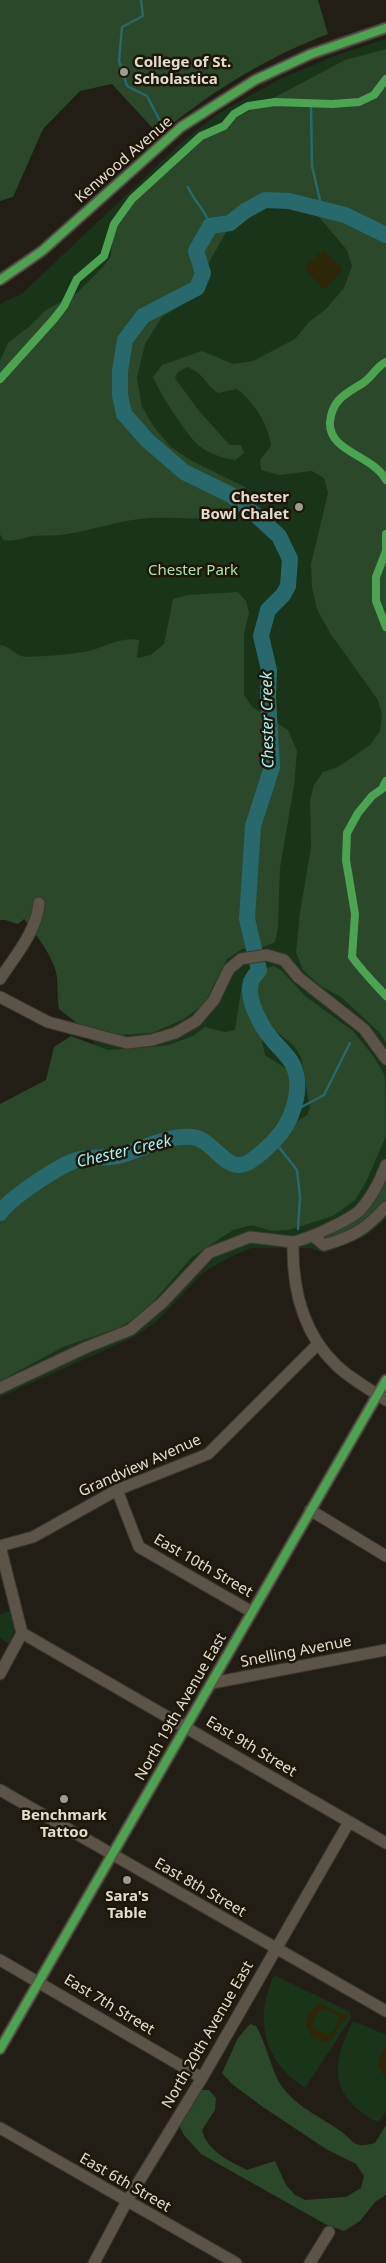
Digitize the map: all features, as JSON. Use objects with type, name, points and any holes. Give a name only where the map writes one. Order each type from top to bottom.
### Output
[{"type":"street","name":"Kenwood Avenue","points":[[0,280],[42,250],[181,128],[263,76],[311,54],[386,28]]},
{"type":"street","points":[[0,980],[32,928],[38,915],[39,903]]},
{"type":"street","points":[[0,997],[48,1022],[127,1042],[152,1040],[175,1033],[196,1020],[214,1000],[229,969],[246,957],[260,955],[280,958],[284,960],[298,977],[364,1029],[386,1059]]},
{"type":"street","points":[[0,1388],[130,1330],[163,1302],[210,1253],[250,1237],[293,1242],[313,1236],[360,1211],[375,1189],[386,1165]]},
{"type":"street","points":[[313,1236],[324,1245],[346,1239],[368,1226],[386,1207]]},
{"type":"street","points":[[293,1242],[296,1294],[305,1319],[318,1344],[335,1365],[382,1397]]},
{"type":"street","name":"Grandview Avenue","points":[[0,1546],[33,1537],[116,1490],[208,1454],[318,1344]]},
{"type":"street","name":"North 19th Avenue East","points":[[0,2049],[310,1510],[382,1397],[386,1380]]},
{"type":"street","name":"East 10th Street","points":[[116,1490],[139,1548],[252,1612]]},
{"type":"street","points":[[310,1510],[386,1556]]},
{"type":"street","points":[[0,1546],[22,1634],[0,1674]]},
{"type":"street","name":"East 9th Street","points":[[22,1634],[187,1726],[386,1843]]},
{"type":"street","name":"Snelling Avenue","points":[[212,1683],[386,1650]]},
{"type":"street","name":"East 8th Street","points":[[0,1790],[386,2011]]},
{"type":"street","name":"North 20th Avenue East","points":[[94,2263],[127,2201],[202,2078],[349,1822]]},
{"type":"street","name":"East 7th Street","points":[[0,1960],[202,2078]]},
{"type":"street","name":"East 6th Street","points":[[0,2128],[236,2263]]},
{"type":"street","points":[[310,2263],[328,2232]]},
{"type":"green space","name":"College of St. Scholastica","points":[[0,0],[318,0],[328,34],[282,54],[239,77],[198,104],[159,135],[112,84],[80,91],[43,129],[13,197],[0,201]]},
{"type":"green space","name":"Chester Park","points":[[386,39],[386,1219],[364,1237],[325,1253],[311,1248],[251,1248],[230,1257],[204,1272],[156,1322],[134,1337],[0,1397],[0,1149],[95,1066],[90,991],[0,838],[0,304],[23,293],[181,143],[219,113],[282,78],[340,54]]},
{"type":"green space","points":[[386,49],[386,1043],[380,1033],[341,997],[319,985],[303,970],[296,952],[300,912],[311,847],[310,800],[314,785],[323,772],[338,767],[370,745],[380,731],[382,714],[378,700],[330,633],[317,609],[312,588],[311,564],[328,493],[324,478],[312,471],[279,475],[261,470],[260,460],[271,446],[264,422],[255,407],[237,389],[218,393],[201,375],[187,367],[178,372],[175,378],[199,411],[230,445],[241,445],[244,453],[235,460],[204,450],[191,437],[179,420],[153,377],[162,365],[202,351],[233,364],[253,361],[295,339],[309,322],[326,309],[344,288],[352,266],[347,250],[320,218],[297,203],[270,204],[248,214],[229,227],[198,282],[178,307],[162,317],[145,344],[137,378],[142,407],[154,427],[171,447],[190,460],[245,487],[246,495],[242,508],[217,517],[140,519],[68,534],[3,540],[0,534],[0,361],[8,343],[30,326],[46,310],[77,293],[103,267],[111,256],[112,237],[119,221],[136,197],[188,148],[217,128],[345,60]]},
{"type":"green space","points":[[238,592],[246,601],[249,613],[244,634],[244,695],[252,707],[288,730],[297,751],[294,786],[280,868],[278,927],[275,942],[263,947],[242,949],[227,959],[204,1004],[184,1019],[152,1033],[120,1035],[78,1024],[59,1009],[56,971],[49,955],[34,932],[24,919],[18,924],[0,920],[0,645],[21,656],[28,657],[83,652],[131,639],[139,640],[137,658],[151,655],[164,644],[173,599],[188,595]]},
{"type":"green space","points":[[274,966],[282,971],[305,996],[353,1031],[374,1057],[385,1076],[386,1136],[366,1182],[355,1200],[333,1216],[289,1230],[272,1231],[252,1225],[233,1230],[192,1257],[152,1303],[132,1320],[118,1328],[63,1347],[0,1381],[0,1104],[46,1080],[54,1047],[71,1036],[108,1050],[169,1045],[193,1036],[205,1027],[225,1032],[235,1030],[243,978],[253,973],[248,991],[249,1004],[258,1020],[265,1055],[288,1070],[294,1079],[287,1117],[296,1122],[307,1115],[310,1108],[301,1057],[294,1046],[277,1032],[266,1018],[263,1019],[255,990],[262,969]]},
{"type":"green space","points":[[386,1176],[386,1200],[374,1215],[342,1237],[326,1240],[324,1237],[353,1220]]},
{"type":"green space","points":[[11,1611],[15,1628],[9,1644],[0,1638],[0,1614]]},
{"type":"green space","points":[[274,1975],[350,2012],[351,2018],[305,2088],[280,2065],[271,2052],[266,2038],[264,2008]]},
{"type":"green space","points":[[353,2021],[386,2035],[386,2112],[378,2122],[350,2102],[343,2091],[339,2079],[338,2066],[341,2052]]},
{"type":"green space","points":[[250,2024],[256,2026],[281,2085],[303,2107],[339,2130],[354,2143],[362,2145],[375,2143],[386,2125],[386,2195],[375,2202],[360,2221],[344,2231],[325,2224],[201,2154],[184,2135],[179,2125],[201,2090],[209,2090],[216,2098],[215,2110],[202,2130],[209,2144],[226,2159],[247,2170],[275,2161],[286,2185],[295,2195],[305,2200],[346,2197],[361,2188],[364,2176],[356,2164],[326,2149],[263,2107],[232,2084],[222,2073],[238,2038]]},
{"type":"sand","points":[[323,250],[343,269],[326,289],[305,270],[305,267]]},
{"type":"sand","points":[[319,2002],[339,2013],[348,2014],[349,2018],[342,2023],[329,2042],[313,2038],[306,2026],[307,2014]],"holes":[[[327,2009],[338,2016],[339,2020],[333,2032],[326,2034],[314,2028],[313,2023],[319,2011]]]},
{"type":"sand","points":[[386,2046],[386,2079],[378,2066],[379,2057]]},
{"type":"waterway","points":[[141,0],[143,16],[122,27],[119,61],[127,86],[147,96],[160,121]]},
{"type":"waterway","points":[[311,106],[312,166],[322,209]]},
{"type":"waterway","points":[[188,187],[210,226]]},
{"type":"waterway","name":"Chester Creek","points":[[0,1213],[25,1190],[50,1173],[73,1162],[86,1158],[117,1156],[174,1138],[192,1137],[199,1139],[228,1161],[234,1164],[244,1164],[258,1156],[274,1141],[291,1115],[297,1095],[296,1074],[291,1061],[263,1027],[252,1004],[251,983],[259,970],[247,919],[253,826],[272,767],[268,698],[269,670],[261,636],[268,610],[283,595],[288,586],[290,559],[279,536],[257,516],[231,495],[184,472],[147,440],[124,414],[120,395],[120,371],[125,340],[143,316],[197,288],[203,273],[196,251],[210,226],[230,223],[245,211],[265,200],[289,201],[345,215],[386,235]]},
{"type":"waterway","points":[[294,1111],[324,1095],[350,1043]]},
{"type":"waterway","points":[[274,1141],[297,1170],[300,1197],[298,1229]]},
{"type":"cycle path","points":[[0,280],[42,251],[181,127],[255,80],[311,54],[386,28]]},
{"type":"cycle path","points":[[0,379],[54,319],[64,306],[77,279],[104,256],[114,224],[132,199],[201,136],[224,126],[234,114],[248,106],[275,102],[332,104],[359,102],[374,95],[386,79]]},
{"type":"cycle path","points":[[386,362],[366,381],[337,402],[331,414],[330,422],[331,432],[336,440],[343,447],[380,472],[386,480]]},
{"type":"cycle path","points":[[386,534],[386,551],[376,577],[376,601],[386,627]]},
{"type":"cycle path","points":[[386,781],[382,789],[372,796],[358,813],[347,833],[346,860],[355,914],[352,957],[386,996]]},
{"type":"cycle path","points":[[0,2049],[386,1380]]},
{"type":"place","name":"College of St. Scholastica","points":[[124,72]]},
{"type":"place","name":"Chester Bowl Chalet","points":[[299,507]]},
{"type":"place","name":"Benchmark Tattoo","points":[[64,1799]]},
{"type":"place","name":"Sara's Table","points":[[127,1880]]}]
